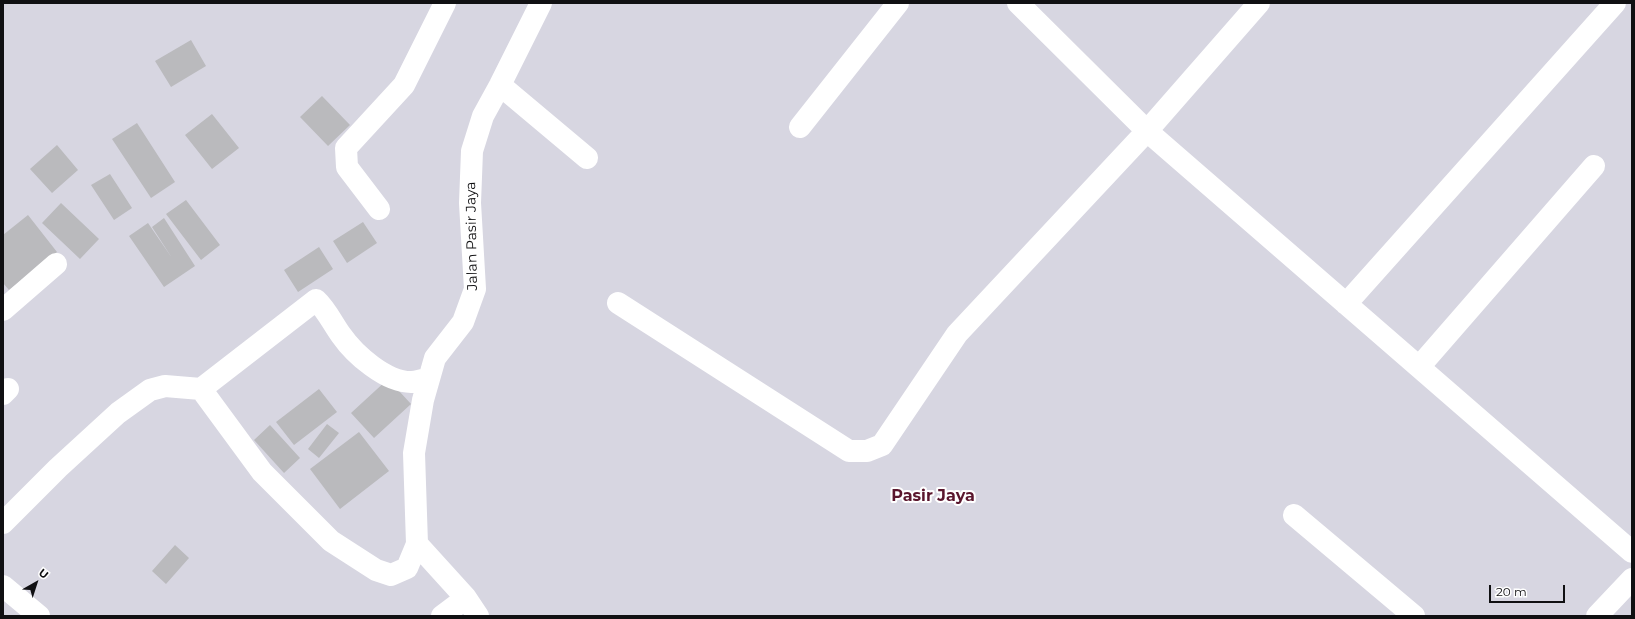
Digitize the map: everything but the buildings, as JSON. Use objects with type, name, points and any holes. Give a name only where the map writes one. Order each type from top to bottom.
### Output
[{"type":"street","points":[[379,208],[347,167],[346,148],[404,85],[445,3]]},
{"type":"street","name":"Jalan Pasir Jaya","points":[[417,544],[414,453],[423,400],[435,358],[463,322],[475,289],[470,203],[472,151],[483,116],[541,3]]},
{"type":"street","points":[[800,127],[898,3]]},
{"type":"street","points":[[1018,3],[1147,131],[1632,552]]},
{"type":"street","points":[[618,303],[849,451],[867,452],[882,445],[957,334],[1147,131],[1260,3]]},
{"type":"street","points":[[1346,304],[1615,3]]},
{"type":"street","points":[[500,85],[587,158]]},
{"type":"street","points":[[1419,368],[1594,166]]},
{"type":"street","points":[[3,310],[56,264]]},
{"type":"street","points":[[3,523],[58,468],[118,413],[150,390],[165,386],[201,389],[316,300],[342,337],[371,365],[382,373],[399,380],[411,382],[429,378]]},
{"type":"street","points":[[201,389],[262,472],[331,541],[376,570],[390,575],[407,568],[417,544],[466,598],[478,616]]},
{"type":"street","points":[[1294,515],[1414,616]]},
{"type":"street","points":[[1597,616],[1632,579]]},
{"type":"street","points":[[3,586],[39,616]]},
{"type":"street","points":[[442,616],[466,598]]},
{"type":"shaded area","points":[[3,3],[1632,3],[1632,616],[3,616]]},
{"type":"district","name":"Pasir Jaya","points":[[933,496]]}]
